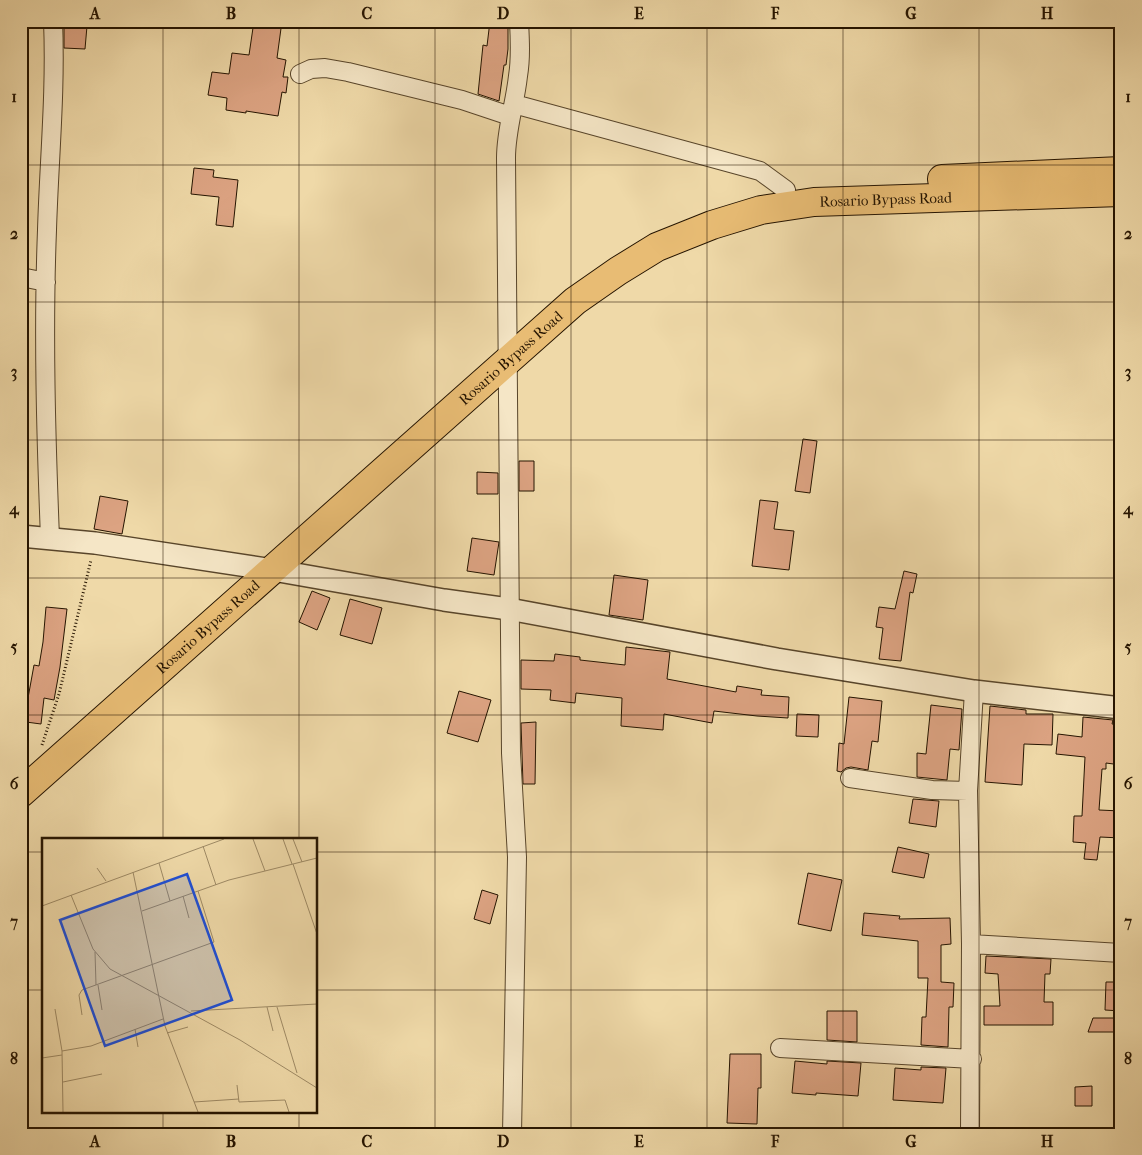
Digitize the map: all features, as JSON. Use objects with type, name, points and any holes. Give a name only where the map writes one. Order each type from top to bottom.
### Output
[{"type":"main road","name":"Rosario Bypass Road","points":[[26,783],[508,349],[566,290],[603,262],[646,237],[700,213],[756,196],[814,185],[1121,171]]},
{"type":"main road","name":"Rosario Bypass Road","points":[[508,349],[618,270],[657,247],[712,225],[761,210],[814,202],[1121,192]]},
{"type":"street","points":[[50,538],[45,396],[46,282],[54,86],[53,21]]},
{"type":"street","points":[[512,1134],[517,857],[511,753],[506,137],[518,76],[519,21]]},
{"type":"street","points":[[300,74],[311,69],[325,68],[512,110],[760,172],[786,190]]},
{"type":"street","points":[[21,277],[46,282]]},
{"type":"street","points":[[21,536],[95,543],[509,609],[777,659],[974,691],[1121,708]]},
{"type":"street","points":[[970,1134],[972,1059],[968,791],[974,691]]},
{"type":"street","points":[[850,778],[932,790],[968,791]]},
{"type":"street","points":[[971,944],[1121,953]]},
{"type":"street","points":[[780,1048],[972,1059]]},
{"type":"path","points":[[26,783],[59,694],[95,543]]},
{"type":"building","points":[[254,21],[282,21],[277,58],[286,60],[283,77],[288,77],[286,93],[282,92],[278,116],[226,110],[227,98],[208,95],[212,72],[229,74],[232,53],[249,55]]},
{"type":"building","points":[[490,21],[508,21],[508,49],[499,101],[478,94],[483,45],[487,46]]},
{"type":"building","points":[[64,24],[87,26],[85,49],[64,48]]},
{"type":"building","points":[[194,168],[214,170],[213,177],[238,180],[233,227],[216,225],[219,197],[191,194]]},
{"type":"building","points":[[803,439],[817,441],[810,493],[795,491]]},
{"type":"building","points":[[519,461],[534,461],[534,491],[519,491]]},
{"type":"building","points":[[477,472],[498,473],[498,494],[477,494]]},
{"type":"building","points":[[100,496],[128,501],[122,534],[94,529]]},
{"type":"building","points":[[760,500],[778,502],[774,529],[794,531],[789,570],[752,566]]},
{"type":"building","points":[[472,538],[499,542],[494,575],[467,571]]},
{"type":"building","points":[[904,571],[917,574],[913,593],[910,592],[901,661],[879,659],[883,628],[876,627],[879,607],[895,609]]},
{"type":"building","points":[[614,575],[648,580],[643,620],[609,615]]},
{"type":"building","points":[[312,591],[330,598],[317,630],[299,622]]},
{"type":"building","points":[[350,599],[382,608],[372,644],[340,635]]},
{"type":"building","points":[[46,607],[67,609],[54,700],[44,698],[41,724],[26,722],[34,665],[39,666]]},
{"type":"building","points":[[626,647],[670,652],[667,679],[736,692],[737,686],[762,690],[761,695],[789,697],[788,718],[714,711],[712,723],[664,714],[663,730],[621,726],[622,698],[576,693],[575,703],[550,700],[551,690],[521,689],[521,660],[554,661],[555,654],[580,657],[580,660],[625,665]]},
{"type":"building","points":[[459,691],[491,700],[478,742],[447,733]]},
{"type":"building","points":[[849,697],[882,701],[878,742],[872,741],[868,770],[851,767],[841,772],[837,771],[839,743],[844,744]]},
{"type":"building","points":[[931,705],[962,709],[959,750],[950,749],[947,780],[917,777],[917,753],[926,754]]},
{"type":"building","points":[[990,706],[1026,710],[1026,714],[1053,714],[1052,745],[1024,744],[1022,785],[985,782]]},
{"type":"building","points":[[797,714],[819,715],[818,737],[796,736]]},
{"type":"building","points":[[1083,717],[1113,720],[1112,724],[1121,724],[1121,765],[1106,763],[1106,769],[1102,769],[1099,810],[1121,811],[1121,838],[1100,837],[1097,860],[1084,859],[1086,843],[1073,842],[1074,816],[1082,816],[1085,757],[1056,754],[1058,734],[1082,737]]},
{"type":"building","points":[[536,722],[535,784],[523,784],[521,723]]},
{"type":"building","points":[[913,799],[939,801],[936,827],[909,823]]},
{"type":"building","points":[[898,847],[929,854],[924,878],[892,872]]},
{"type":"building","points":[[808,873],[842,880],[831,931],[798,924]]},
{"type":"building","points":[[482,890],[498,895],[490,924],[474,919]]},
{"type":"building","points":[[864,913],[900,916],[899,919],[950,918],[951,944],[941,945],[941,982],[954,983],[953,1007],[949,1007],[948,1047],[921,1045],[922,1017],[926,1017],[928,978],[918,978],[918,941],[862,935]]},
{"type":"building","points":[[986,956],[1051,959],[1050,974],[1045,974],[1044,1002],[1053,1002],[1053,1025],[984,1025],[984,1006],[1000,1006],[998,974],[985,973]]},
{"type":"building","points":[[1106,982],[1121,982],[1121,1011],[1105,1010]]},
{"type":"building","points":[[827,1011],[857,1011],[857,1042],[827,1040]]},
{"type":"building","points":[[1093,1018],[1115,1018],[1115,1032],[1088,1032]]},
{"type":"building","points":[[730,1054],[761,1054],[761,1088],[758,1088],[757,1124],[727,1123]]},
{"type":"building","points":[[795,1061],[827,1064],[827,1061],[861,1063],[858,1096],[792,1093]]},
{"type":"building","points":[[921,1067],[946,1068],[943,1103],[893,1100],[895,1068],[921,1070]]},
{"type":"building","points":[[1092,1086],[1092,1106],[1075,1106],[1075,1087]]}]
